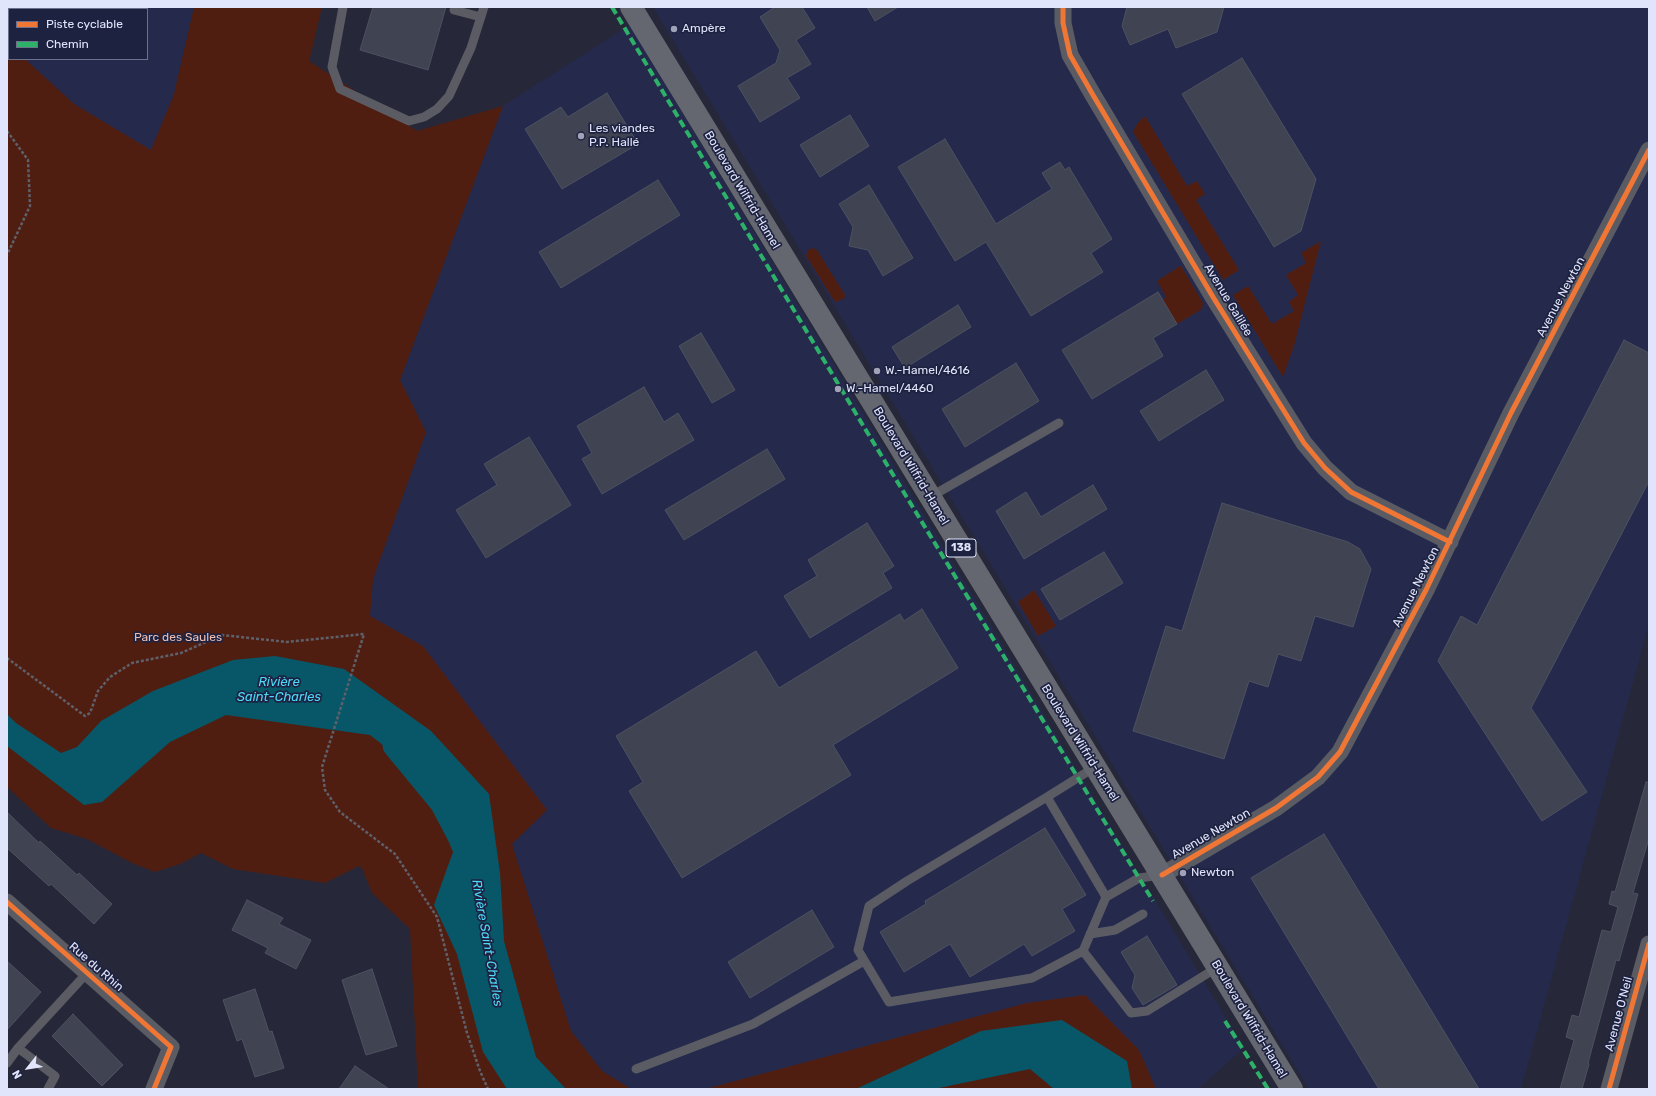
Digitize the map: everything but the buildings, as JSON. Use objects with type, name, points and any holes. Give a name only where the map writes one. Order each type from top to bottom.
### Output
[{"type":"main road","name":"Boulevard Wilfrid-Hamel","points":[[631,7],[1292,1089]]},
{"type":"street","name":"Avenue Galilée","points":[[1063,7],[1063,23],[1070,55],[1213,297],[1304,443],[1325,468],[1351,492],[1450,542]]},
{"type":"street","name":"Avenue Newton","points":[[1162,875],[1276,808],[1318,777],[1340,752],[1376,686],[1450,542],[1511,413],[1649,150]]},
{"type":"street","name":"Rue du Rhin","points":[[7,902],[171,1047],[154,1089]]},
{"type":"street","name":"Avenue O'Neil","points":[[1609,1089],[1649,944]]},
{"type":"lane","points":[[343,7],[332,67],[340,89],[409,121],[424,117],[437,109],[449,96],[471,48],[484,7]]},
{"type":"lane","points":[[454,10],[480,17]]},
{"type":"lane","points":[[930,497],[1059,423]]},
{"type":"lane","points":[[1095,766],[1047,797],[907,881],[869,906],[858,950],[889,1002],[1032,978],[1083,952],[1106,897],[1139,878],[1162,875]]},
{"type":"lane","points":[[1047,797],[1106,897]]},
{"type":"lane","points":[[1090,934],[1115,930],[1143,914]]},
{"type":"lane","points":[[1083,952],[1131,1013],[1147,1011],[1218,967]]},
{"type":"lane","points":[[636,1069],[754,1024],[864,961]]},
{"type":"lane","points":[[7,1063],[18,1048],[87,973]]},
{"type":"lane","points":[[18,1048],[55,1076],[48,1089]]},
{"type":"path","points":[[7,131],[28,160],[30,206],[7,255]]},
{"type":"path","points":[[7,658],[85,716],[90,713],[98,691],[110,677],[132,663],[181,653],[222,635],[287,642],[364,634],[322,767],[325,790],[340,812],[395,854],[437,917],[467,1034],[488,1089]]},
{"type":"shaded area","points":[[7,7],[194,7],[174,94],[151,151],[74,104],[26,60],[148,60],[148,8],[8,8],[8,44]]},
{"type":"shaded area","points":[[653,7],[1649,7],[1649,624],[1521,1089],[1309,1089]]},
{"type":"shaded area","points":[[630,25],[1244,1048],[1198,1089],[1156,1089],[1139,1050],[707,1089],[631,1089],[602,1071],[571,1031],[512,844],[547,810],[370,616],[373,579],[426,432],[400,380],[503,106]]},
{"type":"green space","name":"Parc des Saules","points":[[194,7],[322,7],[309,61],[417,131],[503,106],[400,380],[426,432],[373,579],[370,616],[423,646],[547,810],[512,844],[571,1031],[602,1071],[631,1089],[418,1089],[410,929],[372,893],[362,868],[359,866],[325,883],[233,869],[201,853],[180,864],[155,872],[132,863],[87,839],[51,828],[7,787],[7,43],[8,60],[26,60],[74,104],[151,150],[174,94]]},
{"type":"green space","points":[[1145,116],[1187,186],[1197,181],[1205,194],[1196,200],[1239,270],[1223,280],[1133,132],[1137,124]]},
{"type":"green space","points":[[1321,241],[1294,346],[1283,377],[1233,295],[1248,286],[1272,324],[1294,311],[1289,302],[1298,295],[1286,275],[1306,263],[1301,253]]},
{"type":"green space","points":[[813,248],[817,250],[845,295],[844,299],[835,302],[806,256],[808,250]]},
{"type":"green space","points":[[1180,266],[1203,303],[1202,309],[1177,324],[1163,300],[1166,297],[1157,281]]},
{"type":"green space","points":[[1034,590],[1056,626],[1038,636],[1018,602]]},
{"type":"green space","points":[[1085,995],[1139,1050],[1156,1089],[705,1089],[1027,1003]]},
{"type":"water","name":"Rivière Saint-Charles","points":[[275,656],[344,669],[431,731],[489,794],[500,873],[504,941],[536,1057],[566,1089],[507,1089],[483,1052],[457,954],[434,905],[462,829],[427,779],[370,735],[226,715],[170,742],[102,802],[84,805],[7,746],[7,714],[16,723],[61,753],[77,747],[101,721],[153,691],[233,660]]},
{"type":"water","points":[[1062,1020],[1127,1061],[1132,1089],[1054,1089],[1030,1069],[934,1089],[850,1089],[858,1088],[981,1031]]},
{"type":"waterway","name":"Rivière Saint-Charles","points":[[396,745],[443,802],[461,836],[474,868]]},
{"type":"marked path","points":[[612,7],[864,427],[1153,901]]},
{"type":"marked path","points":[[1225,1021],[1268,1089]]},
{"type":"cycle path","points":[[1063,7],[1063,23],[1070,55],[1213,297],[1304,443],[1325,468],[1351,492],[1450,542]]},
{"type":"cycle path","points":[[1162,875],[1276,808],[1318,777],[1340,752],[1426,590],[1511,413],[1649,150]]},
{"type":"cycle path","points":[[7,902],[171,1047],[154,1089]]},
{"type":"cycle path","points":[[1609,1089],[1649,944]]},
{"type":"place","name":"Ampère","points":[[674,29]]},
{"type":"place","name":"Les viandes P.P. Hallé","points":[[581,136]]},
{"type":"place","name":"W.-Hamel/4616","points":[[877,371]]},
{"type":"place","name":"W.-Hamel/4460","points":[[838,389]]},
{"type":"place","name":"Newton","points":[[1183,873]]}]
